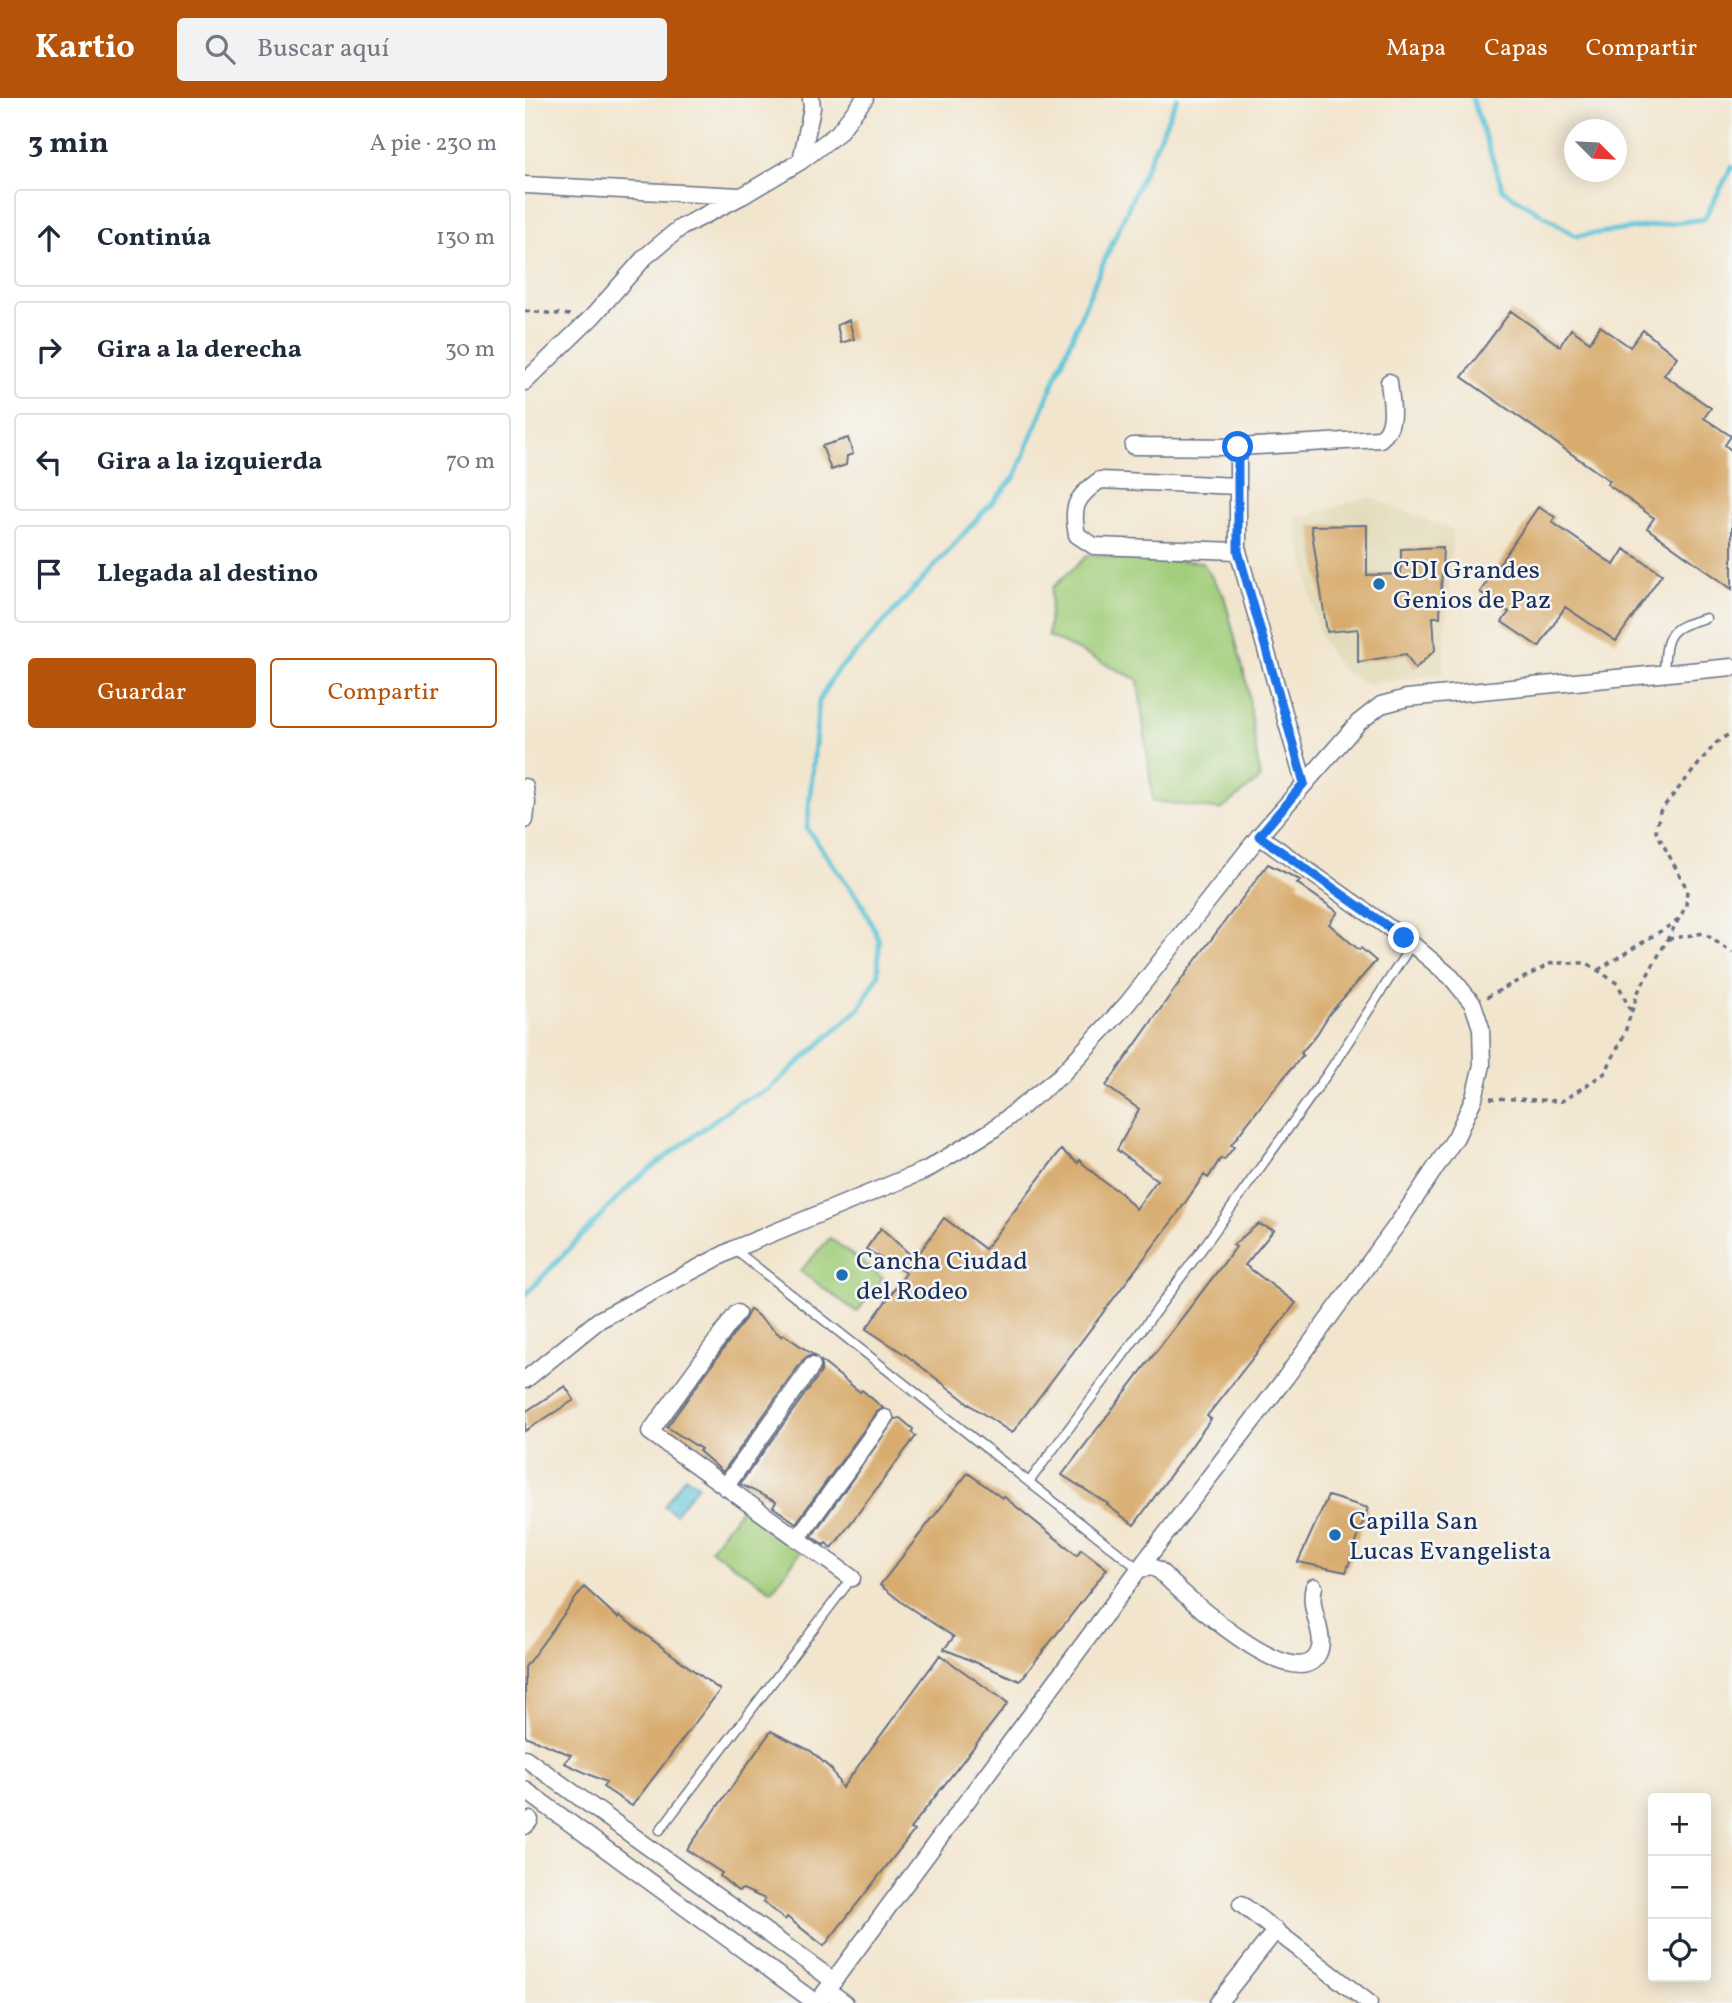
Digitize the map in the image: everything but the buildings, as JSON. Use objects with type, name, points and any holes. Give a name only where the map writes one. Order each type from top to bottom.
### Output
[{"type":"street","points":[[801,161],[812,108],[811,98]]},
{"type":"street","points":[[525,382],[593,316],[645,257],[680,228],[801,161],[838,133],[865,98]]},
{"type":"street","points":[[525,184],[742,196]]},
{"type":"street","points":[[1133,446],[1238,447],[1380,439],[1388,433],[1392,422],[1389,382]]},
{"type":"street","points":[[1238,447],[1238,551],[1304,783]]},
{"type":"street","points":[[1238,486],[1100,480],[1081,493],[1073,515],[1077,535],[1094,546],[1238,551]]},
{"type":"street","points":[[525,1380],[599,1320],[734,1249],[926,1170],[1001,1123],[1060,1076],[1127,1004],[1304,783],[1358,723],[1381,705],[1407,698],[1732,667]]},
{"type":"street","points":[[525,787],[525,820]]},
{"type":"street","points":[[824,1994],[1399,1222],[1456,1137],[1474,1098],[1482,1065],[1481,1028],[1473,1004],[1451,977],[1412,944],[1259,836]]},
{"type":"street","points":[[737,1313],[650,1432],[852,1578]]},
{"type":"street","points":[[725,1487],[812,1366]]},
{"type":"street","points":[[797,1539],[885,1418]]},
{"type":"street","points":[[1139,1569],[1152,1567],[1160,1571],[1214,1620],[1271,1657],[1293,1663],[1313,1661],[1319,1651],[1320,1637],[1312,1606],[1314,1587]]},
{"type":"street","points":[[525,1758],[824,1994]]},
{"type":"street","points":[[525,1790],[824,1994],[845,2003]]},
{"type":"street","points":[[1241,1904],[1369,2003]]},
{"type":"street","points":[[1218,2003],[1276,1930]]},
{"type":"lane","points":[[1664,672],[1667,642],[1672,632],[1681,625],[1706,618]]},
{"type":"lane","points":[[1029,1482],[1289,1128],[1412,944]]},
{"type":"lane","points":[[734,1249],[1139,1569]]},
{"type":"lane","points":[[660,1830],[852,1578]]},
{"type":"path","points":[[525,311],[593,316]]},
{"type":"path","points":[[1474,1098],[1562,1101],[1605,1073],[1624,1035],[1638,992],[1686,906],[1687,889],[1656,831],[1660,811],[1716,743],[1732,732]]},
{"type":"path","points":[[1598,971],[1679,919]]},
{"type":"path","points":[[1668,939],[1704,933],[1732,953]]},
{"type":"path","points":[[1473,1004],[1552,963],[1587,963],[1618,984],[1631,1012]]},
{"type":"shaded area","name":"CDI Grandes Genios de Paz","points":[[1369,497],[1453,530],[1442,674],[1365,684],[1341,670],[1320,637],[1295,519]]},
{"type":"green space","points":[[1088,555],[1202,562],[1224,596],[1247,684],[1260,779],[1221,810],[1153,801],[1138,680],[1048,636],[1052,588]]},
{"type":"green space","name":"Cancha Ciudad del Rodeo","points":[[830,1238],[883,1278],[857,1312],[800,1271]]},
{"type":"green space","points":[[744,1505],[803,1548],[772,1591],[710,1549]]},
{"type":"water","points":[[685,1476],[698,1485],[675,1514],[664,1506]]},
{"type":"waterway","points":[[525,1295],[634,1181],[737,1103],[768,1090],[859,1009],[878,976],[879,940],[862,904],[807,829],[819,701],[835,673],[1015,477],[1094,284],[1177,98]]},
{"type":"waterway","points":[[1472,98],[1503,190],[1576,236],[1704,219],[1732,167]]},
{"type":"place","name":"CDI Grandes Genios de Paz","points":[[1379,584]]},
{"type":"place","name":"Cancha Ciudad del Rodeo","points":[[842,1275]]},
{"type":"place","name":"Capilla San Lucas Evangelista","points":[[1335,1535]]},
{"type":"route","points":[[1238,447],[1238,551],[1304,783],[1259,836],[1404,938]]}]
